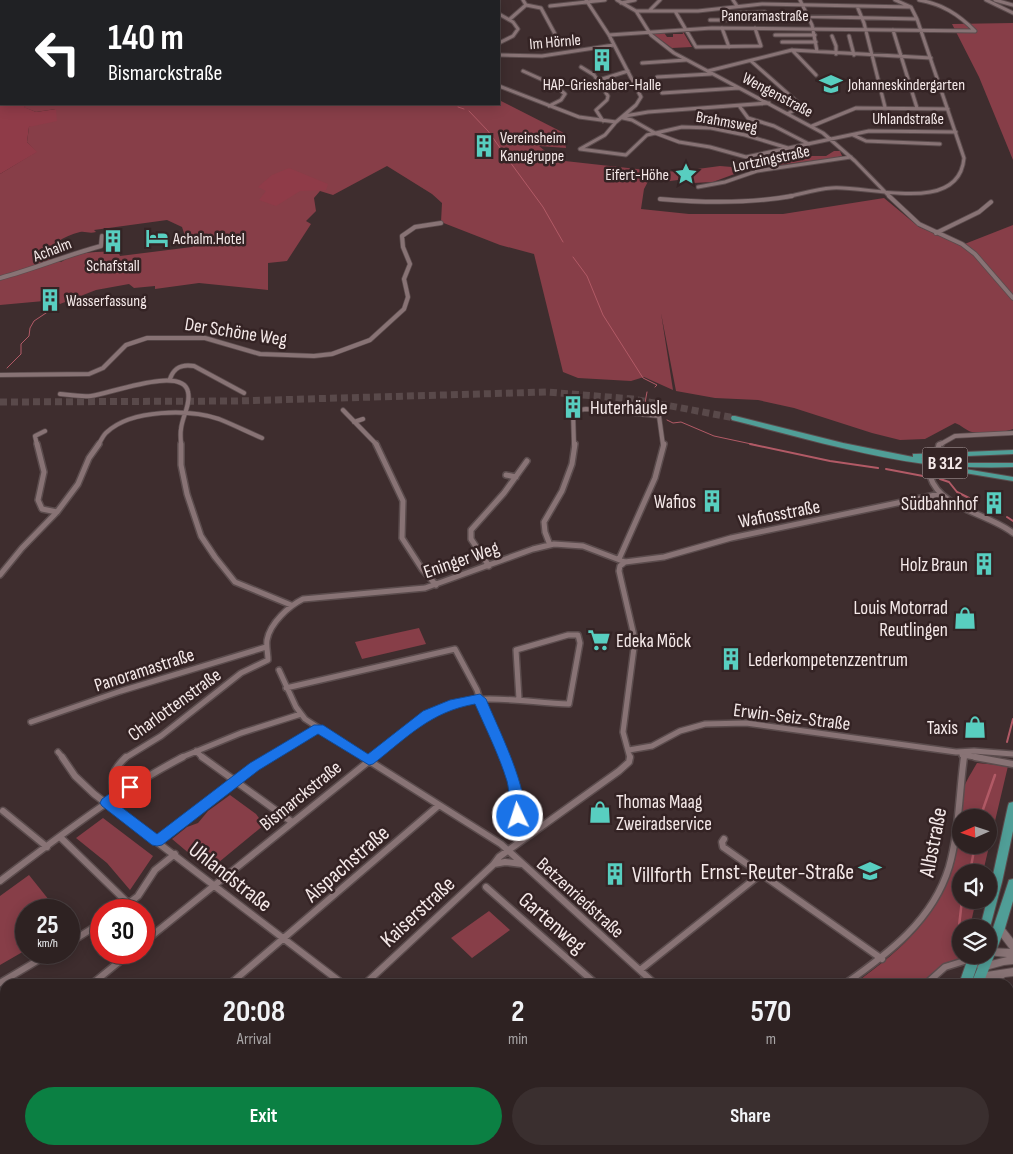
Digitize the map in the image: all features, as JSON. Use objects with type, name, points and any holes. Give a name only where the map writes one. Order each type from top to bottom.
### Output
[{"type":"main road","name":"B 312","points":[[735,418],[827,442],[921,463],[1013,479]]},
{"type":"main road","name":"B 312","points":[[915,456],[1013,452]]},
{"type":"main road","name":"B 312","points":[[890,455],[1001,465]]},
{"type":"main road","name":"B 312","points":[[890,455],[952,464],[1013,465]]},
{"type":"main road","points":[[987,919],[1013,806]]},
{"type":"main road","points":[[977,970],[1000,928],[1013,883]]},
{"type":"main road","points":[[1000,928],[1013,946]]},
{"type":"main road","points":[[977,970],[1013,953]]},
{"type":"main road","points":[[977,970],[1013,960]]},
{"type":"main road","points":[[977,970],[1008,972]]},
{"type":"street","points":[[523,0],[526,5],[541,8],[546,14],[555,34],[549,40]]},
{"type":"street","points":[[500,86],[579,117],[616,122],[624,117],[641,97],[609,35],[590,3],[586,0]]},
{"type":"street","points":[[550,6],[604,0]]},
{"type":"street","points":[[616,0],[636,11],[706,11],[762,4],[911,7]]},
{"type":"street","points":[[620,3],[635,0]]},
{"type":"street","points":[[650,10],[660,0]]},
{"type":"street","points":[[733,0],[737,6]]},
{"type":"street","points":[[800,0],[813,28],[817,52]]},
{"type":"street","points":[[833,0],[835,6]]},
{"type":"street","points":[[660,200],[709,203],[741,202],[775,199],[832,188],[918,194],[931,193],[951,186],[962,172],[964,165],[956,132],[917,19],[911,7],[896,0]]},
{"type":"street","name":"Panoramastraße","points":[[609,35],[712,28],[974,30],[954,11],[937,4],[919,0]]},
{"type":"street","points":[[986,0],[1013,13]]},
{"type":"street","points":[[995,0],[1013,4]]},
{"type":"street","points":[[762,4],[772,28]]},
{"type":"street","points":[[510,19],[526,5]]},
{"type":"street","points":[[857,6],[862,18],[885,107]]},
{"type":"street","points":[[731,7],[739,20],[741,28]]},
{"type":"street","name":"Wengenstraße","points":[[636,11],[648,32],[686,60],[789,113],[812,126],[831,140],[919,224],[962,244],[975,254],[1013,298]]},
{"type":"street","points":[[675,11],[696,47],[761,46],[755,28]]},
{"type":"street","points":[[706,11],[712,28]]},
{"type":"street","points":[[735,13],[765,12]]},
{"type":"street","name":"Im Hörnle","points":[[500,14],[510,19],[518,26],[518,33],[500,42]]},
{"type":"street","points":[[784,16],[917,19]]},
{"type":"street","points":[[710,20],[769,20]]},
{"type":"street","points":[[722,28],[730,47]]},
{"type":"street","points":[[893,30],[917,108]]},
{"type":"street","points":[[775,35],[815,35]]},
{"type":"street","points":[[832,36],[836,46],[836,54]]},
{"type":"street","points":[[849,36],[854,55]]},
{"type":"street","points":[[782,42],[816,42]]},
{"type":"street","name":"Im Hörnle","points":[[500,54],[527,56],[562,54],[614,45]]},
{"type":"street","points":[[657,77],[710,72],[782,51],[792,50],[931,58]]},
{"type":"street","points":[[792,50],[816,75]]},
{"type":"street","points":[[642,63],[686,60]]},
{"type":"street","points":[[751,61],[802,106],[789,113]]},
{"type":"street","points":[[581,67],[599,80],[608,96],[607,100],[596,110],[603,121]]},
{"type":"street","points":[[522,70],[554,85],[565,94],[561,100],[549,106]]},
{"type":"street","points":[[599,80],[628,72]]},
{"type":"street","points":[[662,93],[739,88]]},
{"type":"street","points":[[624,117],[648,112],[769,103]]},
{"type":"street","points":[[740,106],[748,118],[784,130],[809,144]]},
{"type":"street","points":[[812,126],[856,108],[948,109]]},
{"type":"street","name":"Uhlandstraße","points":[[624,117],[679,142],[710,147],[746,157],[852,134],[886,130],[956,132]]},
{"type":"street","name":"Brahmsweg","points":[[616,122],[605,135],[580,149],[626,155],[647,135],[682,127],[711,128],[745,135],[789,148]]},
{"type":"street","points":[[852,134],[866,141],[940,144]]},
{"type":"street","name":"Lortzingstraße","points":[[698,187],[725,182],[757,171],[850,157]]},
{"type":"street","points":[[936,233],[979,212],[991,202]]},
{"type":"street","name":"Der Schöne Weg","points":[[0,375],[89,374],[103,368],[126,345],[148,338],[190,337],[210,339],[260,354],[314,356],[335,353],[370,340],[404,309],[408,297],[404,279],[410,264],[402,247],[402,236],[406,231],[420,225],[441,222]]},
{"type":"street","name":"Achalm","points":[[0,278],[28,271],[78,252],[96,249],[102,246],[102,236]]},
{"type":"street","points":[[170,379],[172,371],[176,367],[191,364],[244,393]]},
{"type":"street","points":[[60,394],[90,396],[145,382],[170,379],[183,383],[188,389],[189,397],[180,435],[181,465],[186,489],[201,536],[215,557],[236,582],[277,597],[291,605],[270,631],[266,647]]},
{"type":"street","points":[[550,545],[545,532],[544,522],[562,491],[572,464],[576,441],[573,411],[586,409],[659,416],[664,442],[655,478],[619,571],[635,640],[623,732],[625,743],[629,750]]},
{"type":"street","points":[[343,410],[372,439],[379,449],[403,500],[402,538],[422,569],[436,585]]},
{"type":"street","points":[[0,575],[22,548],[57,512],[78,484],[89,458],[107,432],[136,417],[185,412],[218,419],[262,438]]},
{"type":"street","points":[[354,422],[363,419]]},
{"type":"street","points":[[45,431],[35,436],[44,472],[38,500],[42,509],[57,512]]},
{"type":"street","points":[[1013,433],[995,436],[957,436],[946,439],[939,445],[930,476],[931,483],[940,494],[953,503],[990,517],[1013,533]]},
{"type":"street","points":[[489,566],[472,539],[471,530],[516,477],[527,461]]},
{"type":"street","points":[[506,475],[516,477]]},
{"type":"street","name":"Wafiosstraße","points":[[622,560],[664,557],[731,538],[940,494]]},
{"type":"street","name":"Eninger Weg","points":[[291,605],[299,600],[313,597],[422,589],[550,545],[577,545],[622,560]]},
{"type":"street","name":"Bismarckstraße","points":[[155,933],[427,715],[454,703],[480,699],[519,699],[570,703],[580,643],[578,635],[568,635],[516,650],[519,699]]},
{"type":"street","name":"Panoramastraße","points":[[31,722],[121,691],[266,647]]},
{"type":"street","name":"Charlottenstraße","points":[[114,797],[111,778],[120,763],[168,730],[241,673],[266,662],[269,656],[266,647]]},
{"type":"street","points":[[286,688],[455,649],[473,680],[513,780],[517,799],[516,832],[520,842]]},
{"type":"street","name":"Betzenriedstraße","points":[[279,670],[286,688],[301,714],[318,728],[508,850],[649,979]]},
{"type":"street","points":[[0,881],[114,797],[152,773],[196,750],[245,731],[301,714]]},
{"type":"street","name":"Erwin-Seiz-Straße","points":[[629,750],[652,746],[680,731],[705,724],[746,723],[956,752],[974,750],[1013,754]]},
{"type":"street","points":[[157,841],[254,766],[318,728]]},
{"type":"street","points":[[196,750],[204,760],[292,822]]},
{"type":"street","name":"Kaiserstraße","points":[[370,979],[508,850],[626,765],[630,758],[629,750]]},
{"type":"street","name":"Uhlandstraße","points":[[58,752],[75,776],[106,803],[336,979]]},
{"type":"street","name":"Erwin-Seiz-Straße","points":[[956,752],[964,757],[1013,764]]},
{"type":"street","name":"Albstraße","points":[[853,979],[882,959],[920,923],[941,889],[952,853],[964,757]]},
{"type":"street","name":"Aispachstraße","points":[[236,979],[438,806]]},
{"type":"street","points":[[3,811],[47,846]]},
{"type":"street","points":[[60,837],[124,899]]},
{"type":"street","points":[[724,839],[722,842],[723,847],[882,959]]},
{"type":"street","points":[[134,899],[142,892],[155,870],[175,854]]},
{"type":"street","points":[[493,865],[502,862],[523,864]]},
{"type":"street","points":[[640,970],[762,873]]},
{"type":"street","name":"Gartenweg","points":[[486,887],[590,979]]},
{"type":"street","points":[[7,979],[32,964]]},
{"type":"street","points":[[98,979],[116,964]]},
{"type":"street","points":[[932,979],[945,968],[977,970]]},
{"type":"shaded area","points":[[1013,23],[1013,160],[979,77],[952,24]]},
{"type":"shaded area","points":[[682,30],[692,47],[672,48],[653,34],[663,31],[667,37],[673,37],[673,34],[683,34]]},
{"type":"shaded area","points":[[500,101],[564,133],[566,148],[539,146],[556,160],[664,172],[720,166],[732,167],[765,162],[765,159],[775,158],[781,161],[811,156],[826,156],[834,151],[840,151],[842,156],[748,169],[713,182],[693,183],[678,180],[662,182],[655,179],[652,174],[644,189],[641,209],[689,214],[783,214],[884,198],[919,227],[962,245],[1013,225],[1013,429],[1004,432],[977,433],[955,423],[925,439],[900,440],[794,408],[758,400],[715,398],[676,391],[661,313],[673,390],[644,377],[631,381],[578,378],[563,372],[534,254],[500,245],[441,222],[442,203],[432,194],[387,166],[333,195],[320,191],[314,198],[316,211],[306,221],[311,224],[287,261],[268,263],[268,290],[199,283],[155,289],[155,286],[134,288],[129,284],[96,290],[60,304],[55,300],[0,305],[0,174],[36,152],[27,142],[29,127],[56,109],[36,112],[23,107],[28,105],[500,105]],"holes":[[[167,220],[182,227],[186,239],[195,244],[192,247],[120,256],[118,251],[89,253],[67,258],[61,262],[38,256],[63,238],[80,232],[94,233],[96,232],[94,230]]]},
{"type":"shaded area","points":[[0,105],[28,105],[24,107],[36,112],[56,109],[57,121],[29,127],[27,142],[37,152],[0,174]]},
{"type":"shaded area","points":[[289,168],[328,184],[326,190],[300,191],[276,206],[259,200],[266,191],[258,187],[272,175]]},
{"type":"shaded area","points":[[419,628],[426,644],[362,659],[355,642]]},
{"type":"shaded area","points":[[977,763],[1008,766],[998,809],[957,809],[958,801]]},
{"type":"shaded area","points":[[230,795],[256,814],[264,825],[213,867],[197,860],[172,839],[187,827],[198,823],[208,811]]},
{"type":"shaded area","points":[[103,818],[153,856],[130,890],[107,863],[76,838]]},
{"type":"shaded area","points":[[952,854],[987,854],[985,864],[952,864],[952,909],[974,909],[972,919],[952,919],[952,964],[957,964],[929,979],[861,979],[905,943],[918,928],[940,893],[948,873]]},
{"type":"shaded area","points":[[29,875],[48,899],[15,899],[15,956],[0,965],[0,896]]},
{"type":"shaded area","points":[[489,911],[510,930],[472,958],[451,938]]},
{"type":"waterway","points":[[458,107],[464,109]]},
{"type":"waterway","points":[[469,111],[488,131],[508,159]]},
{"type":"waterway","points":[[510,162],[543,207],[563,242]]},
{"type":"waterway","points":[[573,257],[587,276],[603,315],[643,378],[657,385],[655,387]]},
{"type":"waterway","points":[[7,368],[21,354],[21,344],[29,336],[30,328],[34,321],[55,307]]},
{"type":"waterway","points":[[647,392],[644,408],[654,413]]},
{"type":"waterway","points":[[667,420],[673,423],[681,422],[714,436],[756,445]]},
{"type":"waterway","points":[[750,444],[830,461],[878,468]]},
{"type":"waterway","points":[[886,469],[923,476]]},
{"type":"waterway","points":[[940,479],[949,482],[957,492],[969,498]]},
{"type":"waterway","points":[[1007,517],[1013,521]]},
{"type":"waterway","points":[[1007,742],[1013,719]]},
{"type":"waterway","points":[[983,809],[995,775]]},
{"type":"waterway","points":[[971,864],[973,854]]},
{"type":"waterway","points":[[960,919],[961,909]]},
{"type":"tunnel","points":[[0,402],[237,401],[547,392],[633,399],[735,418]]},
{"type":"place","name":"HAP-Grieshaber-Halle","points":[[602,60]]},
{"type":"place","name":"Johanneskindergarten","points":[[831,84]]},
{"type":"place","name":"Vereinsheim Kanugruppe","points":[[484,146]]},
{"type":"place","name":"Eifert-Höhe","points":[[686,174]]},
{"type":"place","name":"Achalm.Hotel","points":[[157,238]]},
{"type":"place","name":"Schafstall","points":[[113,241]]},
{"type":"place","name":"Wasserfassung","points":[[50,300]]},
{"type":"place","name":"Huterhäusle","points":[[573,407]]},
{"type":"place","name":"Wafios","points":[[712,501]]},
{"type":"place","name":"Südbahnhof","points":[[994,503]]},
{"type":"place","name":"Holz Braun","points":[[984,564]]},
{"type":"place","name":"Louis Motorrad Reutlingen","points":[[965,618]]},
{"type":"place","name":"Edeka Möck","points":[[599,640]]},
{"type":"place","name":"Lederkompetenzzentrum","points":[[731,659]]},
{"type":"place","name":"Taxis","points":[[975,727]]},
{"type":"place","name":"Thomas Maag Zweiradservice","points":[[600,812]]},
{"type":"place","name":"Ernst-Reuter-Straße","points":[[870,871]]},
{"type":"place","name":"Villforth","points":[[615,874]]},
{"type":"route","points":[[130,787],[106,803],[157,841],[254,766],[318,728],[369,761],[427,715],[454,703],[480,699],[516,789],[518,816]]}]
